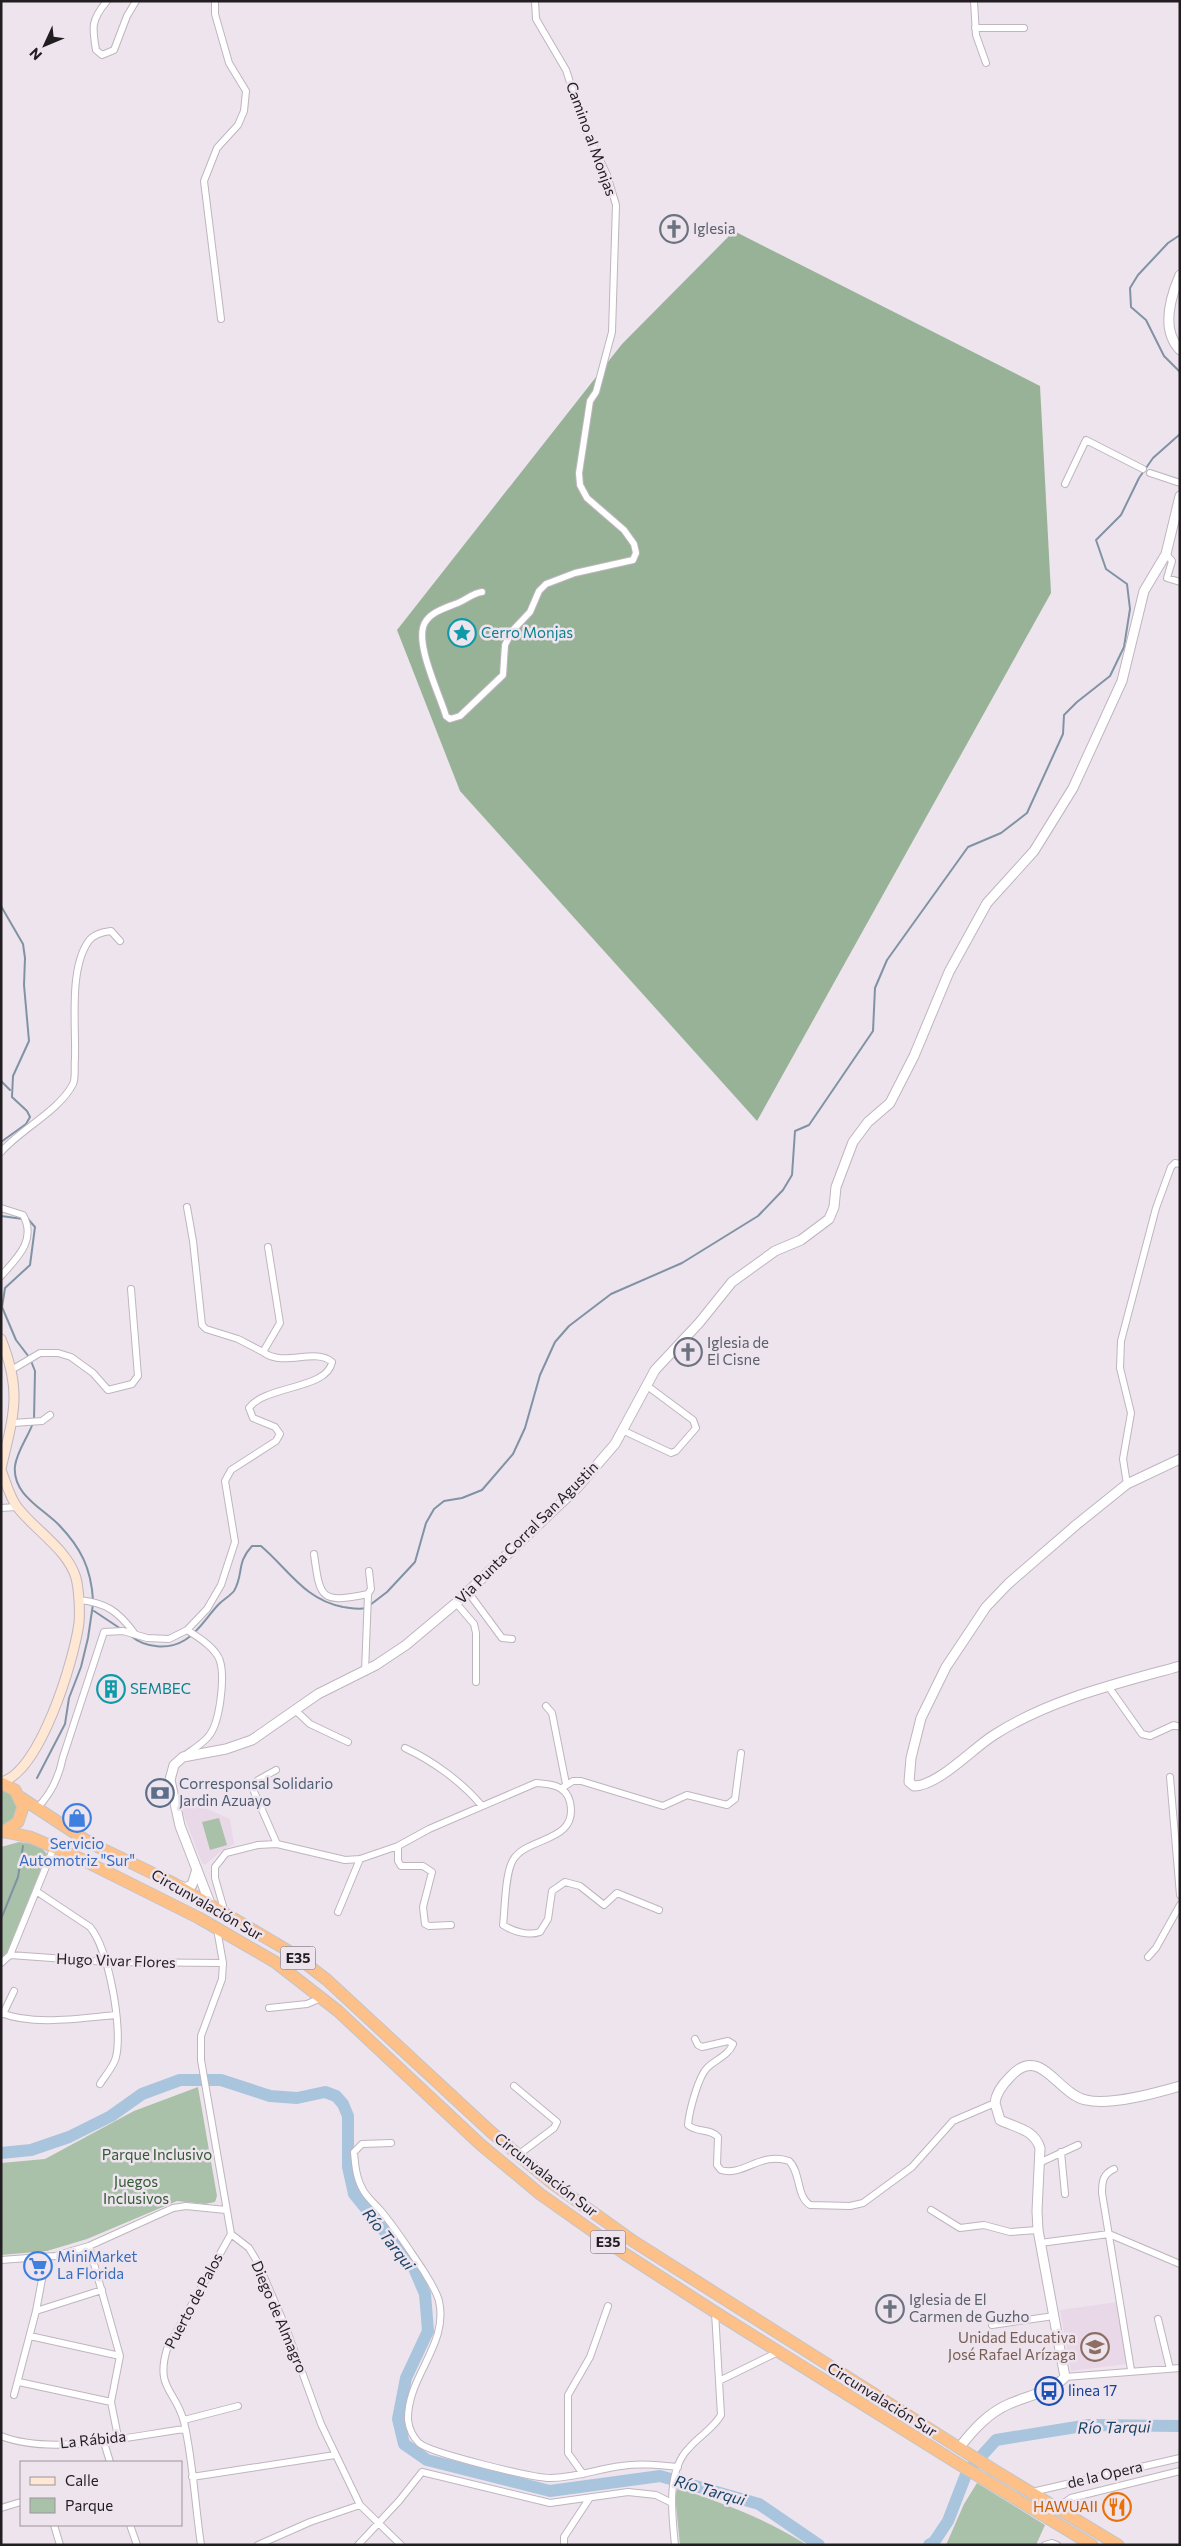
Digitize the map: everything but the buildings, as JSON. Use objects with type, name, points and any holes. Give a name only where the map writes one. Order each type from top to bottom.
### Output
[{"type":"highway","name":"Circunvalación Sur","points":[[1,1782],[9,1785],[20,1796],[90,1843],[173,1883],[292,1954],[327,1980],[518,2155],[552,2183],[633,2241],[994,2470],[1118,2545]]},
{"type":"highway","name":"Circunvalación Sur","points":[[2,1832],[14,1826],[21,1818],[23,1807],[20,1796]]},
{"type":"highway","name":"Circunvalación Sur","points":[[2,1832],[30,1837],[54,1846],[217,1928],[275,1962],[321,1998],[387,2055],[480,2144],[540,2194],[625,2254],[715,2312],[957,2464],[990,2482],[1092,2545]]},
{"type":"main road","points":[[1,1339],[13,1369],[16,1388],[13,1423],[1,1470],[16,1507],[64,1557],[76,1578],[82,1601],[77,1632],[53,1716],[24,1765],[16,1775],[1,1782]]},
{"type":"main road","points":[[20,1796],[18,1780],[24,1765]]},
{"type":"street","points":[[107,1],[96,14],[92,29],[96,50],[102,55],[114,50],[127,16],[136,1]]},
{"type":"street","points":[[215,1],[215,14],[229,63],[246,91],[244,110],[238,125],[217,148],[204,182],[221,319]]},
{"type":"street","name":"Camino al Monjas","points":[[482,592],[474,593],[463,601],[436,612],[425,621],[421,634],[431,675],[446,716],[450,719],[460,716],[503,675],[505,646],[512,631],[530,612],[539,590],[546,584],[576,573],[633,560],[636,553],[634,544],[624,530],[593,505],[580,486],[580,457],[590,401],[596,392],[612,332],[616,205],[607,175],[585,128],[566,70],[536,19],[535,1]]},
{"type":"street","points":[[974,1],[975,28],[986,63]]},
{"type":"street","points":[[975,28],[1024,28]]},
{"type":"street","points":[[1180,275],[1169,310],[1169,330],[1175,345],[1180,350]]},
{"type":"street","points":[[1065,484],[1086,440],[1143,469]]},
{"type":"street","points":[[1150,472],[1180,483]]},
{"type":"street","name":"Via Punta Corral San Agustin","points":[[183,1757],[226,1749],[252,1740],[318,1694],[365,1672],[406,1644],[456,1603],[577,1488],[615,1444],[655,1370],[699,1323],[732,1282],[774,1251],[801,1240],[829,1219],[834,1207],[836,1187],[853,1142],[868,1122],[890,1103],[914,1056],[953,963],[988,903],[1034,851],[1073,788],[1122,681],[1144,591],[1166,554],[1180,496]]},
{"type":"street","points":[[1166,554],[1172,562],[1167,578],[1180,582]]},
{"type":"street","points":[[1,1152],[10,1142],[61,1099],[74,1083],[76,981],[80,961],[88,941],[99,933],[111,931],[120,941]]},
{"type":"street","points":[[1127,1484],[1122,1459],[1131,1413],[1120,1368],[1121,1341],[1166,1176],[1175,1163],[1180,1164]]},
{"type":"street","points":[[37,1808],[51,1792],[60,1773],[63,1757],[104,1632],[123,1631],[147,1638],[169,1639],[188,1630],[215,1598],[235,1542],[225,1481],[231,1470],[276,1441],[280,1436],[275,1428],[253,1418],[249,1408],[258,1400],[328,1373],[332,1362],[319,1357],[279,1360],[238,1339],[206,1329],[202,1325],[192,1234],[187,1207]]},
{"type":"street","points":[[1,1208],[20,1212],[25,1218],[27,1228],[25,1247],[1,1276]]},
{"type":"street","points":[[263,1352],[280,1323],[268,1247]]},
{"type":"street","points":[[13,1369],[40,1353],[58,1353],[71,1357],[92,1373],[108,1390],[132,1384],[138,1376],[131,1289]]},
{"type":"street","points":[[622,1430],[671,1453],[676,1451],[696,1428],[693,1420],[646,1385]]},
{"type":"street","points":[[13,1423],[42,1421],[50,1415]]},
{"type":"street","points":[[1180,1459],[1127,1484],[1008,1584],[986,1607],[946,1666],[920,1718],[910,1758],[909,1782],[914,1786],[921,1786],[940,1775],[993,1736],[1028,1716],[1067,1699],[1180,1666]]},
{"type":"street","points":[[1,1508],[16,1507]]},
{"type":"street","points":[[314,1554],[319,1588],[322,1592],[334,1597],[368,1594]]},
{"type":"street","points":[[365,1672],[367,1605],[368,1594],[371,1589],[369,1571]]},
{"type":"street","points":[[468,1592],[502,1638],[512,1640]]},
{"type":"street","points":[[82,1601],[100,1603],[122,1616],[135,1634]]},
{"type":"street","points":[[456,1603],[474,1624],[476,1633],[476,1682]]},
{"type":"street","points":[[188,1630],[214,1650],[220,1662],[220,1700],[217,1721],[209,1736],[183,1757],[171,1771],[170,1780],[180,1826],[211,1906]]},
{"type":"street","points":[[1108,1686],[1142,1734],[1150,1736],[1174,1725],[1180,1727]]},
{"type":"street","points":[[546,1706],[552,1713],[564,1786],[570,1799],[571,1812],[568,1822],[559,1833],[523,1849],[512,1862],[503,1925],[516,1931],[534,1934],[540,1932],[548,1919],[552,1891],[565,1882],[575,1883],[604,1905],[617,1893],[659,1910]]},
{"type":"street","points":[[295,1710],[310,1724],[348,1742]]},
{"type":"street","points":[[405,1748],[446,1773],[482,1806]]},
{"type":"street","points":[[226,1915],[215,1878],[215,1867],[226,1854],[240,1848],[277,1844],[345,1860],[360,1859],[398,1846],[482,1806],[536,1783],[564,1786],[581,1781],[663,1806],[687,1795],[727,1805],[735,1799],[741,1753]]},
{"type":"street","points":[[276,1770],[258,1780],[252,1787],[277,1844]]},
{"type":"street","points":[[1170,1777],[1180,1895]]},
{"type":"street","points":[[1,1963],[10,1955],[54,1846]]},
{"type":"street","points":[[398,1846],[398,1861],[401,1866],[423,1866],[432,1872],[423,1907],[426,1924],[429,1926],[451,1925]]},
{"type":"street","points":[[338,1912],[360,1859]]},
{"type":"street","points":[[173,1883],[189,1887],[194,1882],[197,1869]]},
{"type":"street","points":[[36,1891],[90,1927],[96,1934],[107,1962],[119,2037],[116,2059],[100,2084]]},
{"type":"street","points":[[1148,1957],[1156,1948],[1180,1905]]},
{"type":"street","points":[[217,1928],[223,1963],[222,1979],[201,2036],[201,2060],[231,2234]]},
{"type":"street","name":"Hugo Vivar Flores","points":[[10,1955],[107,1962],[223,1963]]},
{"type":"street","points":[[14,1991],[2,2013],[14,2018],[75,2019],[116,2015]]},
{"type":"street","points":[[269,2008],[308,2004],[321,1998]]},
{"type":"street","points":[[695,2039],[698,2045],[702,2046],[728,2042],[733,2044],[727,2053],[707,2068],[697,2089],[688,2125],[692,2129],[714,2133],[718,2137],[717,2165],[722,2170],[732,2172],[768,2159],[790,2161],[794,2166],[803,2198],[810,2205],[850,2206],[863,2203],[912,2166],[953,2121],[995,2103]]},
{"type":"street","points":[[1065,2377],[1038,2230],[1036,2211],[1040,2148],[1038,2139],[1030,2132],[1000,2120],[995,2103],[1003,2085],[1015,2071],[1025,2065],[1036,2066],[1050,2074],[1063,2088],[1086,2100],[1129,2098],[1180,2086]]},
{"type":"street","points":[[514,2086],[557,2122],[554,2128],[518,2155]]},
{"type":"street","points":[[391,2143],[362,2144],[354,2152],[357,2174],[362,2188],[388,2220],[430,2281],[439,2300],[440,2311],[436,2343],[417,2380],[411,2398],[409,2430],[420,2444],[430,2449],[534,2477],[550,2478],[583,2474],[620,2466],[652,2464],[678,2467]]},
{"type":"street","points":[[1039,2162],[1078,2145]]},
{"type":"street","points":[[1061,2152],[1064,2194]]},
{"type":"street","points":[[1114,2169],[1107,2172],[1102,2180],[1131,2370]]},
{"type":"street","points":[[1,2260],[46,2258],[89,2246],[173,2208],[186,2206],[226,2210]]},
{"type":"street","points":[[931,2210],[960,2228],[984,2225],[1010,2232],[1038,2230]]},
{"type":"street","name":"Puerto de Palos","points":[[201,2545],[184,2420],[168,2391],[163,2377],[163,2362],[166,2349],[231,2234]]},
{"type":"street","name":"Diego de Almagro","points":[[231,2234],[249,2248],[258,2263],[286,2328],[335,2455],[360,2505],[401,2545]]},
{"type":"street","points":[[1040,2243],[1109,2234],[1180,2264]]},
{"type":"street","points":[[89,2246],[120,2356],[111,2402],[118,2437]]},
{"type":"street","points":[[14,2394],[19,2382],[36,2311],[46,2258]]},
{"type":"street","points":[[36,2311],[102,2290]]},
{"type":"street","points":[[583,2474],[568,2453],[568,2395],[590,2357],[608,2306]]},
{"type":"street","points":[[675,2545],[672,2503],[678,2467],[686,2450],[716,2424],[721,2415],[715,2312]]},
{"type":"street","points":[[992,2325],[1054,2316]]},
{"type":"street","points":[[1158,2320],[1170,2369]]},
{"type":"street","points":[[30,2336],[120,2356]]},
{"type":"street","points":[[719,2381],[779,2352]]},
{"type":"street","points":[[962,2449],[984,2420],[996,2411],[1052,2387],[1065,2377],[1131,2370],[1180,2368]]},
{"type":"street","points":[[19,2382],[111,2402]]},
{"type":"street","points":[[184,2420],[238,2406]]},
{"type":"street","name":"La Rábida","points":[[1,2436],[16,2442],[36,2445],[103,2440],[185,2429]]},
{"type":"street","points":[[103,2440],[110,2461]]},
{"type":"street","points":[[192,2477],[335,2455]]},
{"type":"street","name":"de la Opera","points":[[1031,2492],[1180,2458]]},
{"type":"street","name":"de la Opera","points":[[1045,2516],[1056,2506],[1085,2494],[1180,2471]]},
{"type":"street","points":[[358,2545],[422,2472],[468,2481],[550,2503],[628,2492],[656,2495],[672,2503]]},
{"type":"street","points":[[564,2545],[564,2537],[589,2498]]},
{"type":"street","points":[[1,2508],[20,2502]]},
{"type":"street","points":[[258,2545],[310,2522],[360,2505]]},
{"type":"street","points":[[54,2526],[60,2545]]},
{"type":"street","points":[[130,2526],[137,2545]]},
{"type":"street","points":[[1045,2545],[1052,2543],[1057,2545]]},
{"type":"shaded area","points":[[176,1795],[230,1819],[234,1844],[220,1852],[205,1865],[202,1863]]},
{"type":"shaded area","name":"Unidad Educativa José Rafael Arízaga","points":[[1118,2302],[1127,2364],[1071,2371],[1060,2310]]},
{"type":"green space","points":[[734,231],[1040,386],[1051,593],[757,1121],[460,791],[397,630],[622,344]]},
{"type":"green space","points":[[1,1787],[16,1796],[18,1816],[1,1829]]},
{"type":"green space","points":[[219,1818],[227,1845],[210,1850],[202,1822]]},
{"type":"green space","points":[[19,1842],[39,1845],[47,1854],[7,1953],[1,1959],[1,1847]]},
{"type":"green space","name":"Parque Inclusivo","points":[[198,2087],[217,2196],[215,2202],[205,2204],[177,2201],[87,2239],[47,2251],[1,2255],[1,2163],[45,2159],[134,2111]]},
{"type":"green space","points":[[977,2483],[1045,2525],[1036,2545],[946,2545],[964,2504]]},
{"type":"green space","points":[[678,2488],[744,2512],[807,2545],[680,2545],[675,2495]]},
{"type":"waterway","points":[[1180,235],[1168,243],[1138,275],[1130,288],[1131,307],[1146,320],[1164,356],[1180,372]]},
{"type":"waterway","points":[[370,1605],[387,1592],[415,1562],[426,1523],[434,1509],[444,1501],[462,1498],[482,1490],[513,1454],[525,1428],[540,1375],[555,1342],[569,1326],[611,1294],[682,1263],[758,1216],[783,1190],[792,1175],[795,1131],[809,1125],[873,1031],[875,988],[887,960],[968,847],[1001,833],[1027,813],[1063,734],[1064,715],[1077,702],[1110,676],[1124,647],[1130,609],[1127,584],[1106,569],[1096,540],[1121,515],[1139,478],[1153,458],[1180,434]]},
{"type":"waterway","points":[[1,906],[23,944],[25,958],[24,985],[29,1041],[13,1076],[12,1097],[27,1111],[30,1117],[26,1124],[1,1142]]},
{"type":"waterway","points":[[1,1081],[10,1090]]},
{"type":"waterway","points":[[1,1216],[23,1219]]},
{"type":"waterway","points":[[28,1219],[35,1227],[30,1265],[5,1288],[2,1307],[16,1340],[29,1357]]},
{"type":"waterway","points":[[31,1361],[35,1371],[34,1419]]},
{"type":"waterway","points":[[33,1423],[16,1460],[15,1476],[18,1485],[30,1500],[59,1525],[79,1550],[90,1578],[93,1600]]},
{"type":"waterway","points":[[131,1636],[143,1643],[157,1646],[172,1645],[190,1637],[219,1604],[234,1591],[239,1579],[242,1563],[252,1546],[261,1546],[298,1583],[318,1598],[343,1607],[366,1608]]},
{"type":"waterway","points":[[37,1778],[65,1724],[69,1698],[81,1667],[88,1638],[93,1604]]},
{"type":"waterway","points":[[94,1611],[121,1629]]},
{"type":"waterway","points":[[1,1919],[18,1877],[23,1846]]},
{"type":"waterway","name":"Río Tarqui","points":[[1,2153],[31,2150],[69,2137],[111,2116],[142,2094],[180,2080],[221,2080],[270,2096],[297,2098],[325,2092],[336,2096],[343,2104],[348,2116],[348,2167],[354,2194],[413,2266],[425,2294],[428,2331],[406,2378],[398,2419],[404,2444],[427,2460],[550,2491],[660,2476],[759,2504],[819,2545]]},
{"type":"waterway","name":"Río Tarqui","points":[[929,2545],[934,2542],[948,2521],[967,2472],[996,2440],[1089,2425],[1180,2426]]},
{"type":"place","name":"Iglesia","points":[[674,229]]},
{"type":"place","name":"Cerro Monjas","points":[[462,633]]},
{"type":"place","name":"Iglesia de El Cisne","points":[[688,1352]]},
{"type":"place","name":"SEMBEC","points":[[111,1689]]},
{"type":"place","name":"Corresponsal Solidario Jardin Azuayo","points":[[160,1793]]},
{"type":"place","name":"Servicio Automotriz \"Sur\"","points":[[77,1818]]},
{"type":"place","name":"MiniMarket La Florida","points":[[38,2266]]},
{"type":"place","name":"Iglesia de El Carmen de Guzho","points":[[890,2309]]},
{"type":"place","name":"Unidad Educativa José Rafael Arízaga","points":[[1095,2347]]},
{"type":"place","name":"linea 17","points":[[1049,2391]]},
{"type":"place","name":"HAWUAII","points":[[1117,2507]]},
{"type":"park label","name":"Juegos Inclusivos","points":[[136,2190]]}]
